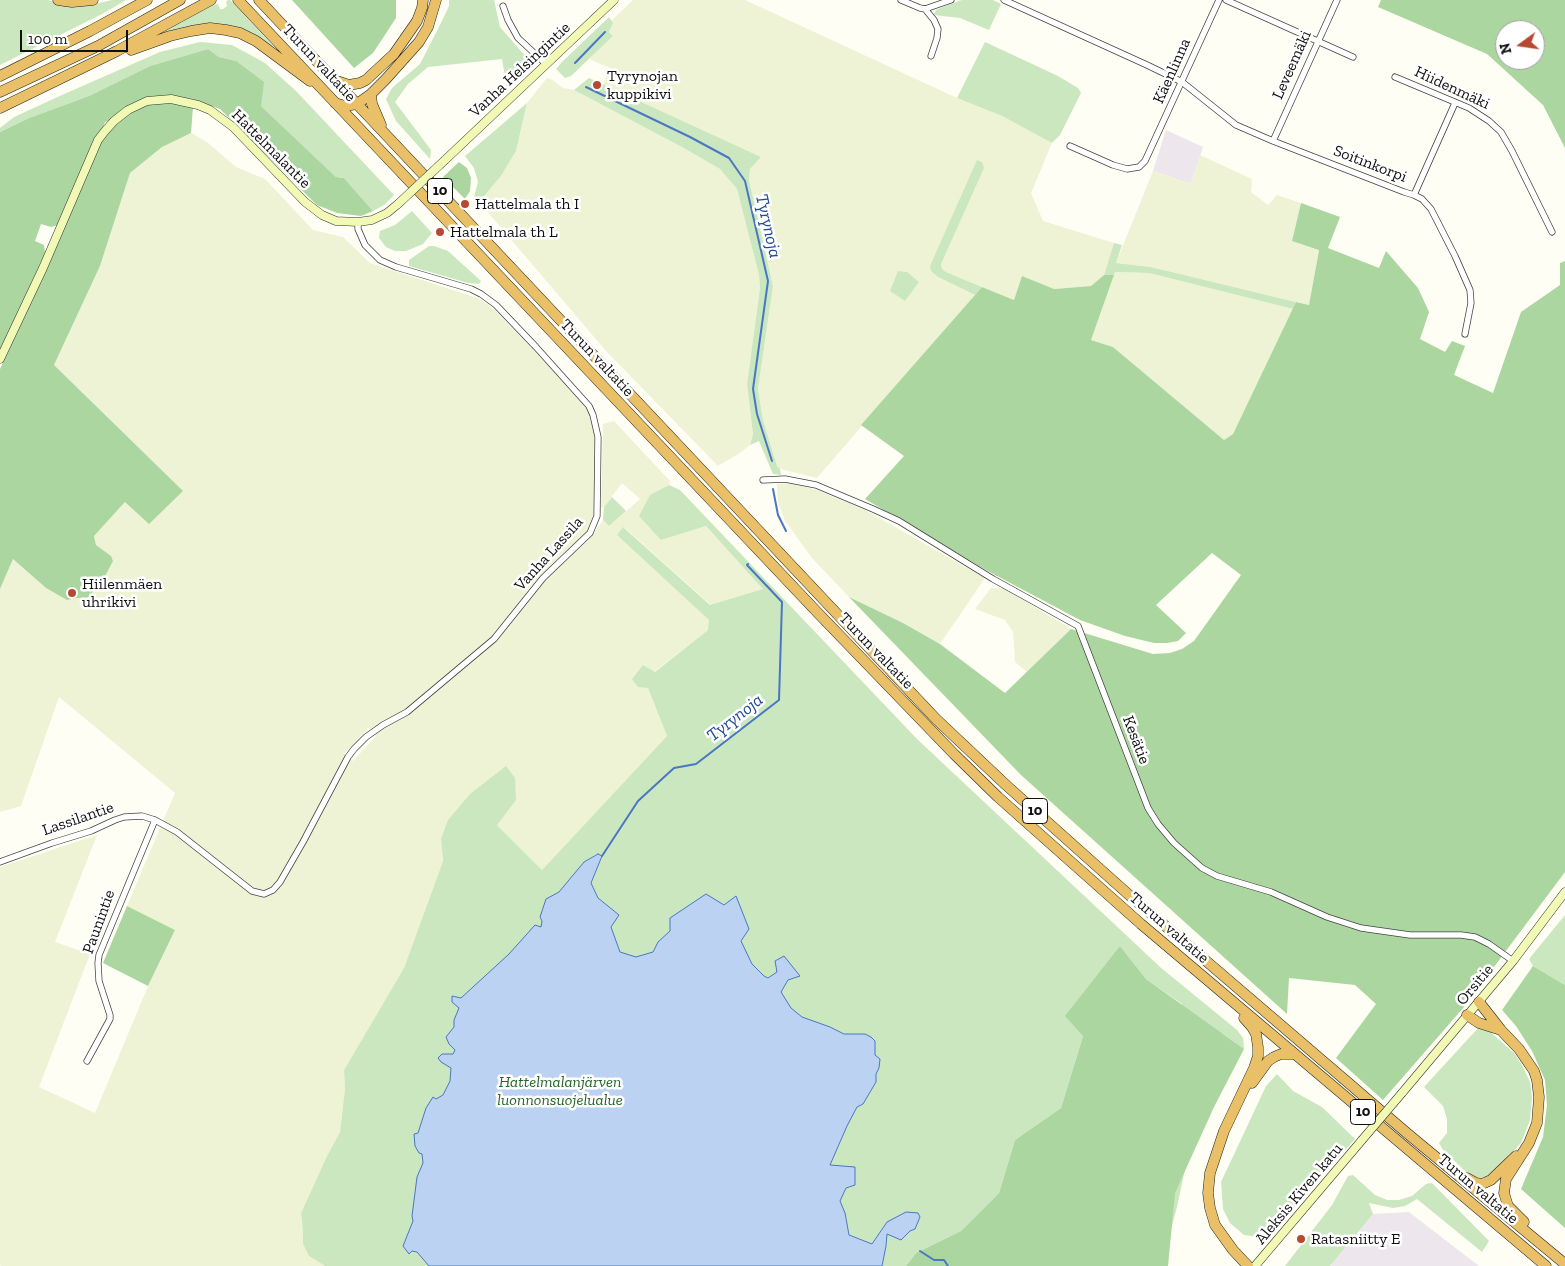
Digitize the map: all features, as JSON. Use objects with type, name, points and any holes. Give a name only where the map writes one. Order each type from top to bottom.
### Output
[{"type":"highway","points":[[58,0],[72,2],[93,0]]},
{"type":"highway","points":[[0,76],[147,0]]},
{"type":"highway","points":[[0,92],[98,46],[180,0]]},
{"type":"highway","points":[[0,108],[117,52],[211,0]]},
{"type":"highway","name":"Turun valtatie","points":[[238,0],[816,612],[954,754],[1042,837],[1222,993],[1546,1266]]},
{"type":"highway","name":"Turun valtatie","points":[[259,0],[936,719],[1006,786],[1108,876],[1408,1134],[1565,1264]]},
{"type":"highway","points":[[335,80],[354,85],[371,75],[394,54],[406,38],[417,21],[423,0]]},
{"type":"highway","points":[[334,102],[345,106],[357,104],[371,94],[386,79],[419,42],[428,27],[436,0]]},
{"type":"highway","points":[[117,52],[130,51],[170,36],[191,31],[210,28],[226,30],[240,33],[256,41],[298,73],[323,89]]},
{"type":"highway","points":[[371,94],[372,104],[385,132]]},
{"type":"highway","points":[[1222,993],[1252,1026],[1258,1040],[1258,1056],[1224,1131],[1210,1173],[1208,1193],[1215,1225],[1228,1244],[1248,1266]]},
{"type":"highway","points":[[1479,1002],[1500,1030],[1524,1055],[1537,1080],[1539,1097],[1537,1123],[1529,1143],[1506,1179],[1504,1193],[1508,1206],[1519,1218],[1565,1256]]},
{"type":"highway","points":[[1468,1015],[1479,1023],[1500,1030]]},
{"type":"highway","points":[[1239,1100],[1268,1061],[1279,1055],[1295,1054]]},
{"type":"highway","points":[[1408,1134],[1462,1174],[1476,1183],[1482,1184],[1491,1180],[1529,1143]]},
{"type":"street","name":"Vanha Helsingintie","points":[[445,160],[614,0]]},
{"type":"street","points":[[902,0],[925,9],[952,0]]},
{"type":"street","name":"Soitinkorpi","points":[[1004,0],[1182,82],[1236,125],[1422,199],[1430,209],[1455,256],[1470,290],[1471,303],[1464,334]]},
{"type":"street","name":"Käenlinna","points":[[1070,146],[1113,165],[1127,169],[1139,167],[1145,162],[1219,0]]},
{"type":"street","points":[[1226,0],[1353,57]]},
{"type":"street","name":"Leveemäki","points":[[1273,141],[1337,0]]},
{"type":"street","points":[[504,6],[508,20],[518,38],[546,64]]},
{"type":"street","points":[[925,9],[934,20],[938,29],[931,56]]},
{"type":"street","name":"Hiidenmäki","points":[[1395,77],[1469,108],[1489,121],[1501,132],[1552,232]]},
{"type":"street","name":"Hattelmalantie","points":[[0,359],[43,268],[98,140],[105,130],[128,110],[147,101],[171,99],[198,105],[210,110],[234,127],[305,202],[322,215],[336,221],[358,222],[380,217],[398,204],[445,160]]},
{"type":"street","points":[[1414,195],[1455,103]]},
{"type":"street","name":"Vanha Lassila","points":[[264,894],[273,890],[280,882],[354,749],[366,737],[383,725],[407,712],[494,640],[543,578],[590,533],[597,516],[598,436],[589,406],[496,305],[471,289],[396,267],[380,260],[364,245],[358,222]]},
{"type":"street","name":"Kesätie","points":[[763,480],[785,479],[816,484],[900,521],[993,579],[1078,626],[1148,808],[1158,824],[1174,843],[1202,868],[1217,876],[1272,892],[1327,916],[1361,928],[1410,935],[1475,938],[1489,944],[1514,961]]},
{"type":"street","name":"Lassilantie","points":[[0,862],[91,831],[118,818],[142,816],[155,820],[177,832],[236,879],[252,890],[264,894]]},
{"type":"street","name":"Paunintie","points":[[87,1061],[110,1019],[99,981],[99,955],[155,820]]},
{"type":"street","name":"Orsitie","points":[[1402,1093],[1514,961],[1565,892]]},
{"type":"street","name":"Aleksis Kiven katu","points":[[1255,1266],[1402,1093]]},
{"type":"shaded area","points":[[1166,130],[1203,147],[1191,184],[1153,171]]},
{"type":"shaded area","points":[[1409,1212],[1479,1266],[1330,1266],[1373,1214]]},
{"type":"green space","points":[[0,0],[48,0],[61,4],[87,6],[112,0],[126,0],[0,65]]},
{"type":"green space","points":[[228,0],[272,47],[236,28],[158,35],[207,6],[218,4],[220,9],[223,9],[227,6],[226,2]]},
{"type":"green space","points":[[292,0],[396,0],[396,18],[373,53],[354,68]]},
{"type":"green space","points":[[449,0],[494,0],[500,27],[527,58],[528,69],[507,88],[502,59],[428,67],[408,84],[395,102],[431,150],[430,159],[396,121],[386,99],[392,88],[420,64],[449,6]]},
{"type":"green space","points":[[633,0],[745,0],[957,98],[1002,116],[1052,143],[1031,193],[1043,221],[1114,243],[1104,275],[1091,286],[1054,289],[1022,277],[1014,300],[946,272],[942,269],[941,264],[930,266],[938,277],[975,295],[817,478],[780,469],[777,466],[763,420],[758,389],[773,286],[749,180],[750,169],[761,157],[603,85],[610,68],[589,59],[613,36],[609,32],[613,23],[611,21]]},
{"type":"green space","points":[[962,0],[993,0],[1001,4],[989,30],[960,18],[934,15],[936,10]]},
{"type":"green space","points":[[1381,0],[1565,0],[1565,148],[1543,105],[1505,70],[1545,70],[1545,20],[1495,20],[1495,61],[1487,54],[1378,7]]},
{"type":"green space","points":[[609,17],[613,23],[609,32],[613,36],[571,76],[565,78],[556,69]]},
{"type":"green space","points":[[200,42],[232,45],[265,63],[296,91],[394,195],[384,205],[373,211],[344,178],[336,177],[261,106],[236,61],[219,57],[208,49],[150,66],[89,96],[29,118],[0,132],[0,128],[14,117],[62,95],[160,52]]},
{"type":"green space","points":[[985,42],[1058,76],[1078,88],[1081,93],[1060,135],[1052,143],[1002,116],[957,98]]},
{"type":"green space","points":[[208,49],[219,57],[236,61],[264,82],[261,106],[336,177],[344,178],[373,211],[361,216],[337,213],[317,205],[220,109],[192,99],[172,96],[154,97],[135,102],[125,107],[111,120],[105,122],[95,139],[58,225],[51,227],[41,224],[35,241],[44,245],[45,253],[0,351],[0,132],[29,118],[89,96],[150,66]]},
{"type":"green space","points":[[547,78],[563,88],[574,90],[720,169],[737,189],[759,275],[760,288],[747,384],[753,434],[750,445],[718,466],[606,351],[479,202],[501,176],[516,151],[527,103]]},
{"type":"green space","points":[[589,78],[761,157],[750,169],[749,180],[773,286],[758,389],[763,420],[781,475],[773,474],[759,441],[750,445],[753,434],[747,384],[760,288],[759,275],[737,189],[720,169],[574,90]]},
{"type":"green space","points":[[163,102],[193,107],[191,133],[162,147],[130,173],[100,266],[54,365],[183,491],[149,524],[125,502],[94,536],[96,545],[111,556],[113,561],[103,580],[87,599],[67,600],[46,588],[13,559],[0,589],[0,369],[105,135],[125,117],[143,106]]},
{"type":"green space","points":[[527,103],[516,151],[501,176],[479,202],[474,197],[478,182],[474,168],[465,156]]},
{"type":"green space","points":[[191,133],[207,142],[236,167],[265,179],[313,230],[343,237],[370,263],[480,299],[495,310],[577,396],[593,417],[595,437],[594,516],[586,535],[562,554],[526,592],[531,598],[546,577],[588,541],[603,520],[609,526],[640,499],[622,483],[604,507],[601,508],[603,424],[614,421],[670,481],[669,485],[650,496],[661,540],[706,526],[764,589],[711,605],[624,527],[617,535],[710,620],[708,630],[654,672],[643,665],[648,688],[667,736],[542,870],[497,825],[441,839],[443,861],[404,968],[344,1070],[345,1088],[340,1132],[301,1213],[303,1244],[309,1256],[325,1266],[0,1265],[0,867],[97,835],[55,942],[90,954],[39,1087],[95,1113],[148,986],[175,930],[127,906],[175,793],[59,697],[21,806],[0,812],[0,589],[13,559],[46,588],[67,600],[87,599],[103,580],[111,556],[96,545],[94,536],[125,502],[182,491],[54,365],[100,266],[130,173],[162,147]],"holes":[[[368,728],[376,736],[353,761],[344,754]]]},
{"type":"green space","points":[[1200,155],[1252,179],[1251,192],[1268,205],[1277,195],[1301,203],[1292,241],[1319,249],[1309,305],[1151,267],[1116,263],[1153,171],[1191,184]]},
{"type":"green space","points":[[977,160],[982,162],[984,168],[941,264],[942,269],[946,272],[982,287],[975,295],[938,277],[931,271],[930,266]]},
{"type":"green space","points":[[459,162],[467,168],[471,178],[470,191],[465,199],[443,177]]},
{"type":"green space","points":[[1301,203],[1340,217],[1328,248],[1379,268],[1386,251],[1418,288],[1429,312],[1420,339],[1445,352],[1452,341],[1465,346],[1454,375],[1493,393],[1521,312],[1560,285],[1560,263],[1565,261],[1565,872],[1464,1007],[1383,1100],[1336,1058],[1376,1004],[1355,985],[1289,978],[1287,1014],[1021,775],[849,597],[903,623],[940,644],[1005,693],[1071,629],[1153,654],[1170,653],[1182,649],[1194,641],[1241,575],[1212,553],[1156,605],[1186,633],[1178,641],[1154,643],[1125,636],[1080,620],[984,569],[865,499],[904,456],[861,425],[982,287],[1014,300],[1022,276],[1054,289],[1091,286],[1104,275],[1114,275],[1091,340],[1113,347],[1224,440],[1233,434],[1296,302],[1309,305],[1319,250],[1292,241]]},
{"type":"green space","points":[[412,211],[432,233],[423,244],[406,251],[395,251],[386,247],[379,238],[380,231],[395,225]]},
{"type":"green space","points":[[1114,243],[1122,245],[1116,263],[1151,267],[1296,302],[1293,309],[1149,273],[1115,272],[1114,275],[1104,275]]},
{"type":"green space","points":[[429,246],[448,251],[481,281],[479,284],[468,283],[409,266],[409,260]]},
{"type":"green space","points":[[898,271],[907,272],[919,282],[905,301],[890,291]]},
{"type":"green space","points":[[1115,272],[1149,273],[1293,309],[1233,434],[1224,440],[1113,347],[1091,340]]},
{"type":"green space","points":[[790,483],[817,490],[865,510],[985,578],[940,644],[903,623],[849,597],[812,558],[785,521],[778,502],[777,484]]},
{"type":"green space","points":[[669,485],[680,490],[917,739],[1160,967],[1237,1030],[1243,1038],[1244,1049],[1223,1034],[1192,1136],[1177,1207],[1161,1266],[1182,1004],[1146,979],[1120,946],[1083,1036],[1061,1108],[1015,1140],[999,1193],[961,1231],[916,1253],[906,1266],[882,1266],[887,1234],[901,1240],[910,1231],[887,1222],[872,1244],[849,1235],[845,1213],[832,1233],[862,1266],[325,1266],[309,1256],[303,1244],[301,1213],[340,1132],[345,1088],[344,1070],[404,968],[443,861],[441,839],[448,820],[470,794],[506,766],[515,778],[516,800],[497,825],[542,870],[667,736],[648,688],[638,687],[632,679],[643,665],[655,672],[708,630],[709,620],[617,535],[623,527],[710,605],[763,589],[706,526],[661,540],[639,516],[650,495]],"holes":[[[597,854],[602,856],[591,883],[598,898],[618,915],[599,920],[584,862]]]},
{"type":"green space","points":[[612,497],[626,511],[609,526],[603,520],[604,507]]},
{"type":"green space","points":[[991,588],[1003,588],[1071,629],[1027,672],[1015,662],[1013,632],[1005,620],[975,609]]},
{"type":"green space","points":[[127,906],[175,930],[148,986],[103,963]]},
{"type":"green space","points":[[1565,915],[1565,985],[1533,966],[1529,959]]},
{"type":"green space","points":[[1120,946],[1146,979],[1244,1049],[1214,1107],[1175,1193],[1168,1266],[906,1266],[916,1253],[961,1231],[999,1193],[1015,1140],[1061,1108],[1083,1036],[1065,1016]]},
{"type":"green space","points":[[1533,966],[1565,985],[1565,1228],[1521,1189],[1543,1137],[1547,1105],[1545,1080],[1532,1051],[1516,1026],[1502,1010]]},
{"type":"green space","points":[[1479,1027],[1486,1028],[1515,1054],[1530,1082],[1532,1097],[1530,1120],[1521,1143],[1491,1176],[1480,1178],[1465,1171],[1443,1150],[1439,1143],[1447,1133],[1447,1119],[1443,1106],[1424,1087]]},
{"type":"green space","points":[[1277,1074],[1293,1091],[1322,1107],[1355,1139],[1269,1236],[1244,1235],[1230,1223],[1223,1209],[1221,1182],[1266,1086]]},
{"type":"green space","points":[[1353,1175],[1375,1195],[1387,1200],[1399,1200],[1412,1196],[1426,1184],[1432,1183],[1489,1241],[1482,1252],[1417,1199],[1405,1206],[1393,1208],[1369,1203],[1373,1214],[1330,1266],[1285,1266],[1332,1205],[1348,1176]]},
{"type":"water","name":"Hattelmalanjärven luonnonsuojelualue","points":[[598,854],[602,856],[591,883],[598,898],[619,915],[611,927],[620,952],[636,957],[653,952],[658,942],[670,931],[670,918],[706,894],[724,905],[736,896],[749,929],[741,941],[752,964],[768,978],[777,972],[775,961],[784,956],[800,976],[788,980],[781,992],[791,1008],[802,1017],[844,1034],[865,1034],[875,1041],[875,1055],[880,1059],[876,1082],[863,1104],[857,1107],[830,1165],[855,1167],[855,1185],[846,1188],[840,1201],[845,1213],[849,1235],[872,1244],[887,1222],[906,1212],[918,1213],[920,1217],[915,1229],[910,1231],[901,1240],[887,1234],[882,1266],[429,1266],[417,1252],[412,1251],[409,1254],[403,1246],[413,1221],[417,1177],[423,1163],[422,1154],[419,1153],[415,1146],[414,1134],[418,1133],[426,1108],[433,1097],[436,1099],[443,1095],[450,1081],[451,1068],[438,1058],[442,1054],[453,1054],[455,1050],[449,1044],[446,1037],[454,1027],[454,1020],[459,1008],[452,1002],[452,996],[461,998],[509,954],[535,925],[541,927],[542,921],[540,917],[546,899],[559,892],[584,862]]},
{"type":"waterway","points":[[575,63],[605,32]]},
{"type":"waterway","name":"Tyrynoja","points":[[586,87],[729,158],[745,181],[768,281],[753,389],[757,414],[772,461]]},
{"type":"waterway","points":[[773,489],[778,515],[786,531]]},
{"type":"waterway","name":"Tyrynoja","points":[[602,856],[638,801],[674,768],[696,764],[779,700],[782,602],[748,564]]},
{"type":"waterway","points":[[920,1251],[934,1260],[944,1260],[948,1266]]},
{"type":"place","name":"Tyrynojan kuppikivi","points":[[597,85]]},
{"type":"place","name":"Hattelmala th I","points":[[465,204]]},
{"type":"place","name":"Hattelmala th L","points":[[440,232]]},
{"type":"place","name":"Hiilenmäen uhrikivi","points":[[72,593]]},
{"type":"place","name":"Ratasniitty E","points":[[1301,1239]]}]
